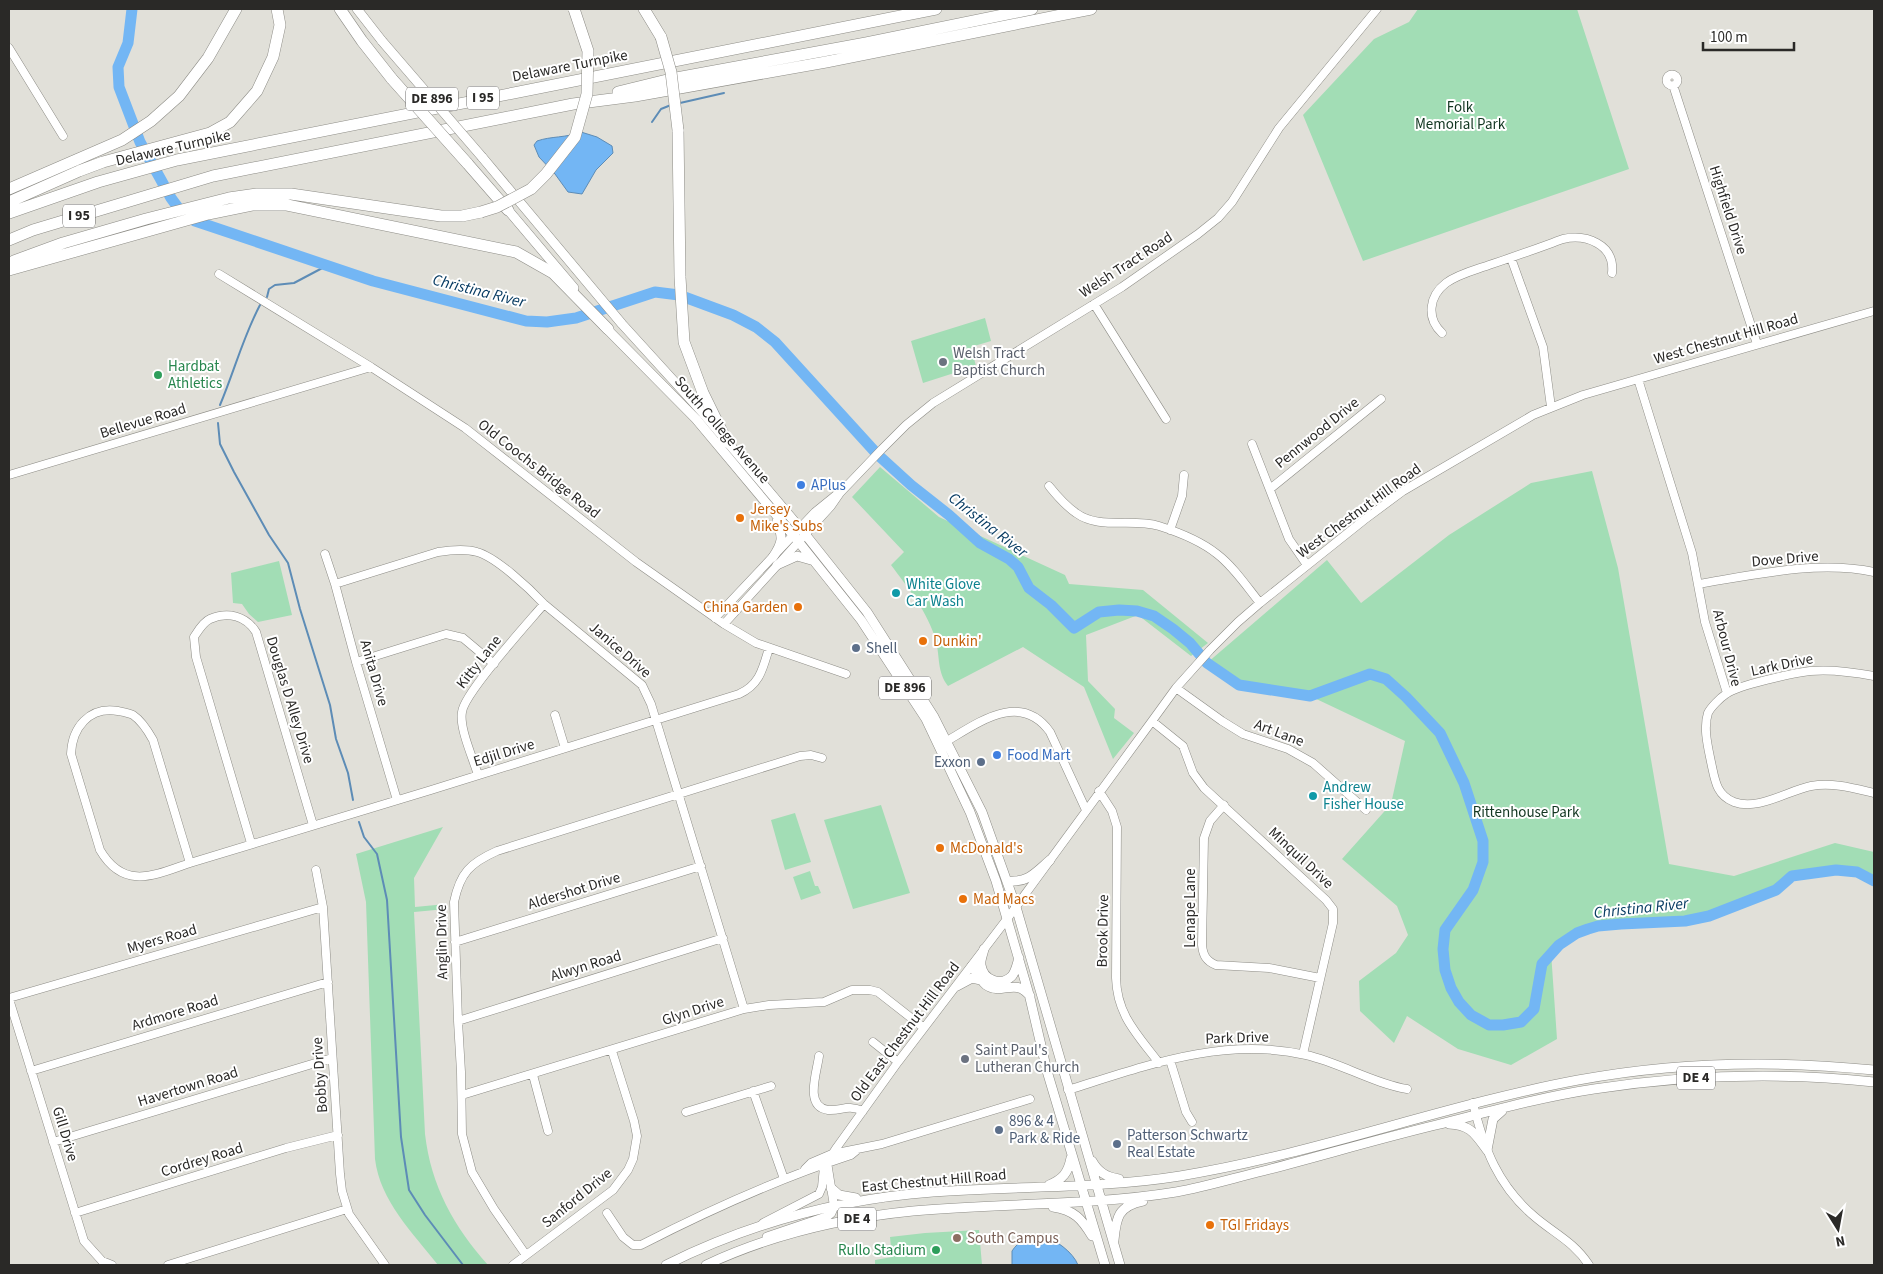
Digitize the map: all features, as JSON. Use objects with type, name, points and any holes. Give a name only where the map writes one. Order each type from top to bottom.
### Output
[{"type":"highway","points":[[9,189],[122,140],[151,121],[179,96],[208,58],[236,9]]},
{"type":"highway","points":[[9,202],[79,171],[210,133],[230,122],[257,91],[273,57],[280,25],[277,9]]},
{"type":"highway","name":"DE 896","points":[[340,9],[392,79],[508,210]]},
{"type":"highway","points":[[9,263],[63,243],[146,219],[229,198],[257,194],[291,194],[441,216],[462,216],[497,207],[531,189],[546,174],[575,137],[587,94],[588,51],[574,9]]},
{"type":"highway","points":[[644,9],[661,37],[671,72],[678,130],[680,277],[684,342],[703,394],[727,442]]},
{"type":"highway","name":"Delaware Turnpike","points":[[9,213],[132,171],[177,160],[936,9]]},
{"type":"highway","name":"I 95","points":[[9,240],[33,230],[187,182],[573,104],[671,79],[866,43],[1032,9]]},
{"type":"highway","name":"I 95","points":[[573,104],[635,96],[826,62],[1091,9]]},
{"type":"highway","points":[[9,270],[208,214],[252,205],[287,205],[516,252],[553,273],[608,330]]},
{"type":"main road","name":"South College Avenue","points":[[357,9],[598,296],[727,442],[802,531],[867,612],[934,717],[982,812],[1007,880],[1047,1010],[1068,1090],[1120,1265]]},
{"type":"main road","name":"DE 896","points":[[508,210],[582,302]]},
{"type":"main road","name":"South College Avenue","points":[[608,330],[696,419],[814,561],[861,620],[926,720],[970,812],[994,874],[1019,957],[1047,1071],[1104,1265]]},
{"type":"main road","points":[[775,514],[782,539],[775,561]]},
{"type":"main road","points":[[775,561],[796,556],[814,561]]},
{"type":"main road","points":[[1007,880],[1017,882],[1024,880],[1032,876],[1050,860]]},
{"type":"main road","points":[[984,949],[981,964],[983,972],[994,981],[1005,981],[1013,974],[1019,957]]},
{"type":"main road","points":[[972,966],[987,986],[996,989],[1017,987],[1023,989],[1030,998]]},
{"type":"main road","points":[[957,986],[972,978],[981,980]]},
{"type":"main road","name":"DE 4","points":[[1096,1184],[1185,1175],[1240,1164],[1473,1103],[1578,1080],[1656,1069],[1727,1064],[1776,1064],[1874,1070]]},
{"type":"main road","name":"DE 4","points":[[1085,1201],[1178,1191],[1266,1170],[1434,1125],[1521,1104],[1591,1090],[1694,1078],[1756,1076],[1806,1076],[1874,1082]]},
{"type":"main road","points":[[1487,1150],[1492,1119],[1498,1113],[1521,1104]]},
{"type":"main road","points":[[1434,1125],[1451,1124],[1469,1128],[1487,1150]]},
{"type":"main road","name":"DE 896","points":[[1086,1150],[1097,1169],[1103,1174],[1108,1177],[1134,1181]]},
{"type":"main road","points":[[1046,1186],[1064,1177],[1072,1155]]},
{"type":"main road","name":"East Chestnut Hill Road","points":[[666,1265],[713,1243],[757,1226],[867,1199],[933,1192],[1096,1184]]},
{"type":"main road","points":[[831,1188],[839,1195],[867,1199]]},
{"type":"main road","points":[[1114,1246],[1116,1222],[1126,1207],[1132,1203],[1178,1191]]},
{"type":"main road","name":"East Chestnut Hill Road","points":[[706,1265],[793,1234],[849,1220],[914,1211],[1085,1201]]},
{"type":"main road","points":[[1031,1204],[1062,1208],[1076,1215],[1083,1221],[1099,1247]]},
{"type":"main road","points":[[724,1257],[776,1233],[826,1217],[831,1213],[834,1206]]},
{"type":"street","name":"Welsh Tract Road","points":[[715,618],[775,561],[802,531],[831,506],[840,493],[906,425],[933,403],[1094,304],[1198,234],[1225,211],[1280,126],[1377,9]]},
{"type":"street","points":[[9,48],[63,136]]},
{"type":"street","name":"Highfield Drive","points":[[1673,85],[1757,344]]},
{"type":"street","points":[[1442,333],[1434,325],[1431,314],[1433,300],[1441,288],[1452,279],[1461,275],[1563,240],[1578,237],[1599,244],[1608,252],[1612,262],[1612,273]]},
{"type":"street","points":[[1511,258],[1543,347],[1551,407]]},
{"type":"street","name":"Old Coochs Bridge Road","points":[[220,274],[371,367],[478,437],[636,562],[724,624],[756,643],[846,674]]},
{"type":"street","points":[[1094,304],[1166,419]]},
{"type":"street","name":"West Chestnut Hill Road","points":[[1007,919],[1176,688],[1210,650],[1238,622],[1307,565],[1410,487],[1505,431],[1575,397],[1874,311]]},
{"type":"street","name":"Bellevue Road","points":[[9,476],[371,367]]},
{"type":"street","name":"Arbour Drive","points":[[1638,378],[1692,553],[1704,622],[1727,693],[1709,711],[1706,724],[1714,777],[1721,794],[1732,802],[1744,805],[1758,804],[1811,786],[1833,784],[1874,792]]},
{"type":"street","name":"Pennwood Drive","points":[[1270,489],[1381,398]]},
{"type":"street","points":[[1252,444],[1289,539],[1307,565]]},
{"type":"street","points":[[1170,530],[1182,496],[1184,475]]},
{"type":"street","points":[[1049,486],[1064,503],[1082,517],[1097,521],[1148,523],[1170,530],[1204,546],[1219,555],[1260,604]]},
{"type":"street","name":"Janice Drive","points":[[335,584],[438,552],[452,550],[476,552],[491,558],[642,685],[649,697],[744,1009]]},
{"type":"street","name":"Anita Drive","points":[[325,554],[397,800]]},
{"type":"street","name":"Welsh Tract Road","points":[[724,624],[775,561]]},
{"type":"street","name":"Dove Drive","points":[[1698,584],[1804,569],[1840,568],[1874,572]]},
{"type":"street","name":"Kitty Lane","points":[[478,775],[463,727],[462,712],[468,698],[544,604]]},
{"type":"street","name":"Douglas D Alley Drive","points":[[252,844],[196,657],[194,637],[209,619],[224,616],[241,617],[250,623],[256,632],[314,825]]},
{"type":"street","points":[[356,662],[446,634],[463,638],[494,664]]},
{"type":"street","name":"Edjil Drive","points":[[190,863],[152,740],[144,726],[133,715],[110,710],[86,718],[72,740],[71,754],[100,850],[107,862],[127,875],[141,877],[190,863],[397,800],[744,692],[758,679],[769,648]]},
{"type":"street","name":"Lark Drive","points":[[1727,693],[1810,671],[1832,670],[1874,676]]},
{"type":"street","name":"Art Lane","points":[[1176,688],[1243,734],[1288,749],[1313,763],[1366,810]]},
{"type":"street","points":[[947,741],[1004,712],[1019,712],[1034,717],[1050,732],[1086,810]]},
{"type":"street","points":[[555,715],[566,748]]},
{"type":"street","name":"Minquil Drive","points":[[1152,720],[1183,746],[1195,778],[1326,900],[1333,909],[1333,923],[1303,1054]]},
{"type":"street","name":"Anglin Drive","points":[[526,1255],[494,1209],[472,1172],[462,1134],[454,902],[457,887],[463,874],[481,858],[497,851],[800,756],[811,755],[822,758]]},
{"type":"street","name":"Brook Drive","points":[[1099,791],[1112,811],[1118,834],[1116,978],[1118,998],[1128,1022],[1159,1063]]},
{"type":"street","name":"Lenape Lane","points":[[1224,805],[1210,821],[1204,838],[1203,954],[1208,961],[1216,965],[1269,968],[1320,978]]},
{"type":"street","name":"Aldershot Drive","points":[[456,942],[701,866]]},
{"type":"street","name":"Bobby Drive","points":[[316,870],[323,907],[340,1174],[349,1214],[385,1265]]},
{"type":"street","name":"Myers Road","points":[[9,999],[323,907]]},
{"type":"street","name":"Old East Chestnut Hill Road","points":[[757,1226],[784,1211],[816,1197],[822,1187],[824,1167],[832,1154],[898,1062],[1007,919]]},
{"type":"street","name":"Alwyn Road","points":[[458,1021],[722,938]]},
{"type":"street","name":"Ardmore Road","points":[[31,1071],[328,982]]},
{"type":"street","name":"Glyn Drive","points":[[462,1096],[744,1009],[769,1005],[824,1002],[852,990],[878,992],[924,1028]]},
{"type":"street","name":"Gill Drive","points":[[9,999],[84,1241],[102,1261],[112,1265]]},
{"type":"street","points":[[873,1042],[898,1062]]},
{"type":"street","name":"Park Drive","points":[[1068,1090],[1197,1053],[1233,1049],[1303,1054],[1388,1085],[1407,1089]]},
{"type":"street","name":"Sanford Drive","points":[[513,1265],[613,1190],[622,1180],[633,1159],[637,1136],[612,1051]]},
{"type":"street","points":[[820,1056],[814,1100],[818,1105],[828,1110],[853,1107],[863,1111]]},
{"type":"street","name":"Havertown Road","points":[[53,1142],[332,1058]]},
{"type":"street","points":[[1170,1060],[1186,1112],[1192,1122]]},
{"type":"street","points":[[533,1075],[548,1131]]},
{"type":"street","points":[[686,1112],[771,1086]]},
{"type":"street","points":[[753,1091],[784,1179]]},
{"type":"street","points":[[804,1171],[811,1163],[832,1154],[857,1150],[1030,1099]]},
{"type":"street","points":[[1473,1103],[1487,1150],[1498,1174],[1513,1197],[1537,1218],[1566,1239],[1589,1265]]},
{"type":"street","name":"Cordrey Road","points":[[75,1213],[286,1148],[338,1135]]},
{"type":"street","points":[[844,1138],[843,1145],[847,1151]]},
{"type":"street","points":[[607,1213],[623,1237],[633,1245],[641,1245],[708,1211],[804,1171],[851,1155],[857,1150]]},
{"type":"street","points":[[827,1162],[834,1206]]},
{"type":"street","points":[[804,1171],[816,1173],[823,1180]]},
{"type":"street","points":[[168,1265],[347,1209]]},
{"type":"green space","name":"Folk Memorial Park","points":[[1418,9],[1577,9],[1629,169],[1363,261],[1303,115],[1374,39],[1409,22]]},
{"type":"green space","points":[[985,318],[991,341],[971,347],[976,366],[923,383],[911,341]]},
{"type":"green space","points":[[880,467],[939,517],[1065,575],[1069,584],[1143,590],[1208,643],[1191,656],[1138,615],[1086,635],[1088,681],[1115,709],[1114,718],[1134,733],[1113,759],[1084,687],[1023,647],[948,686],[944,681],[939,664],[936,641],[928,620],[891,565],[904,552],[852,497]]},
{"type":"green space","name":"Rittenhouse Park","points":[[1592,471],[1618,568],[1669,864],[1734,876],[1835,843],[1874,852],[1874,881],[1857,872],[1836,870],[1792,876],[1776,890],[1709,916],[1685,921],[1598,926],[1577,933],[1551,952],[1557,1039],[1511,1065],[1458,1049],[1407,1016],[1394,1043],[1360,1011],[1359,981],[1396,953],[1408,935],[1397,906],[1342,859],[1391,804],[1405,741],[1310,696],[1239,685],[1207,663],[1327,560],[1361,603],[1449,535],[1531,483]]},
{"type":"green space","points":[[279,561],[292,615],[258,622],[242,604],[233,603],[231,573]]},
{"type":"green space","points":[[881,805],[910,893],[853,909],[824,820]]},
{"type":"green space","points":[[795,813],[811,862],[785,870],[771,820]]},
{"type":"green space","points":[[443,827],[414,878],[415,907],[446,904],[446,909],[414,912],[425,1134],[433,1171],[446,1205],[465,1236],[488,1265],[438,1265],[408,1228],[391,1203],[383,1189],[375,1159],[366,902],[356,854]]},
{"type":"green space","points":[[810,871],[815,886],[818,886],[821,893],[801,900],[793,877]]},
{"type":"green space","name":"Rullo Stadium","points":[[979,1230],[982,1265],[875,1265],[875,1260],[892,1257],[890,1237]]},
{"type":"water","points":[[581,132],[597,137],[612,146],[613,153],[596,170],[582,194],[568,192],[539,157],[534,145],[542,139]]},
{"type":"water","points":[[1042,1236],[1063,1247],[1072,1255],[1078,1265],[1012,1265],[1012,1251],[1018,1244],[1029,1238]]},
{"type":"waterway","name":"Christina River","points":[[132,9],[128,43],[118,67],[119,87],[140,142],[171,198],[179,209],[195,221],[373,281],[526,321],[547,322],[576,318],[655,292],[679,295],[733,315],[756,327],[775,342],[877,454],[980,543],[1009,559],[1018,567],[1029,588],[1051,605],[1074,628],[1099,612],[1137,611],[1154,616],[1190,643],[1207,663],[1239,685],[1310,696],[1370,674],[1386,679],[1440,733],[1464,783],[1483,841],[1483,862],[1473,890],[1445,930],[1443,949],[1445,970],[1451,988],[1459,1002],[1471,1015],[1489,1025],[1521,1022],[1534,1009],[1542,964],[1559,945],[1577,933],[1598,926],[1685,921],[1709,916],[1776,890],[1792,876],[1836,870],[1857,872],[1874,881]]},
{"type":"waterway","points":[[680,103],[724,93]]},
{"type":"waterway","points":[[652,122],[661,109],[671,105]]},
{"type":"waterway","points":[[267,297],[269,289],[275,285],[294,283],[328,265]]},
{"type":"waterway","points":[[220,405],[260,305]]},
{"type":"waterway","points":[[218,423],[220,444],[269,535],[288,563],[300,609],[330,705],[336,739],[348,773],[353,800]]},
{"type":"waterway","points":[[359,822],[364,837],[377,854],[387,900],[401,1137],[409,1190],[425,1215],[463,1265]]},
{"type":"place","name":"Welsh Tract Baptist Church","points":[[943,362]]},
{"type":"place","name":"Hardbat Athletics","points":[[158,375]]},
{"type":"place","name":"APlus","points":[[801,485]]},
{"type":"place","name":"Jersey Mike's Subs","points":[[740,518]]},
{"type":"place","name":"White Glove Car Wash","points":[[896,593]]},
{"type":"place","name":"China Garden","points":[[798,607]]},
{"type":"place","name":"Dunkin'","points":[[923,641]]},
{"type":"place","name":"Shell","points":[[856,648]]},
{"type":"place","name":"Food Mart","points":[[997,755]]},
{"type":"place","name":"Exxon","points":[[981,762]]},
{"type":"place","name":"Andrew Fisher House","points":[[1313,796]]},
{"type":"place","name":"McDonald's","points":[[940,848]]},
{"type":"place","name":"Mad Macs","points":[[963,899]]},
{"type":"place","name":"Saint Paul's Lutheran Church","points":[[965,1059]]},
{"type":"place","name":"896 & 4 Park & Ride","points":[[999,1130]]},
{"type":"place","name":"Patterson Schwartz Real Estate","points":[[1117,1144]]},
{"type":"place","name":"TGI Fridays","points":[[1210,1225]]},
{"type":"place","name":"South Campus","points":[[957,1238]]},
{"type":"place","name":"Rullo Stadium","points":[[936,1250]]}]
